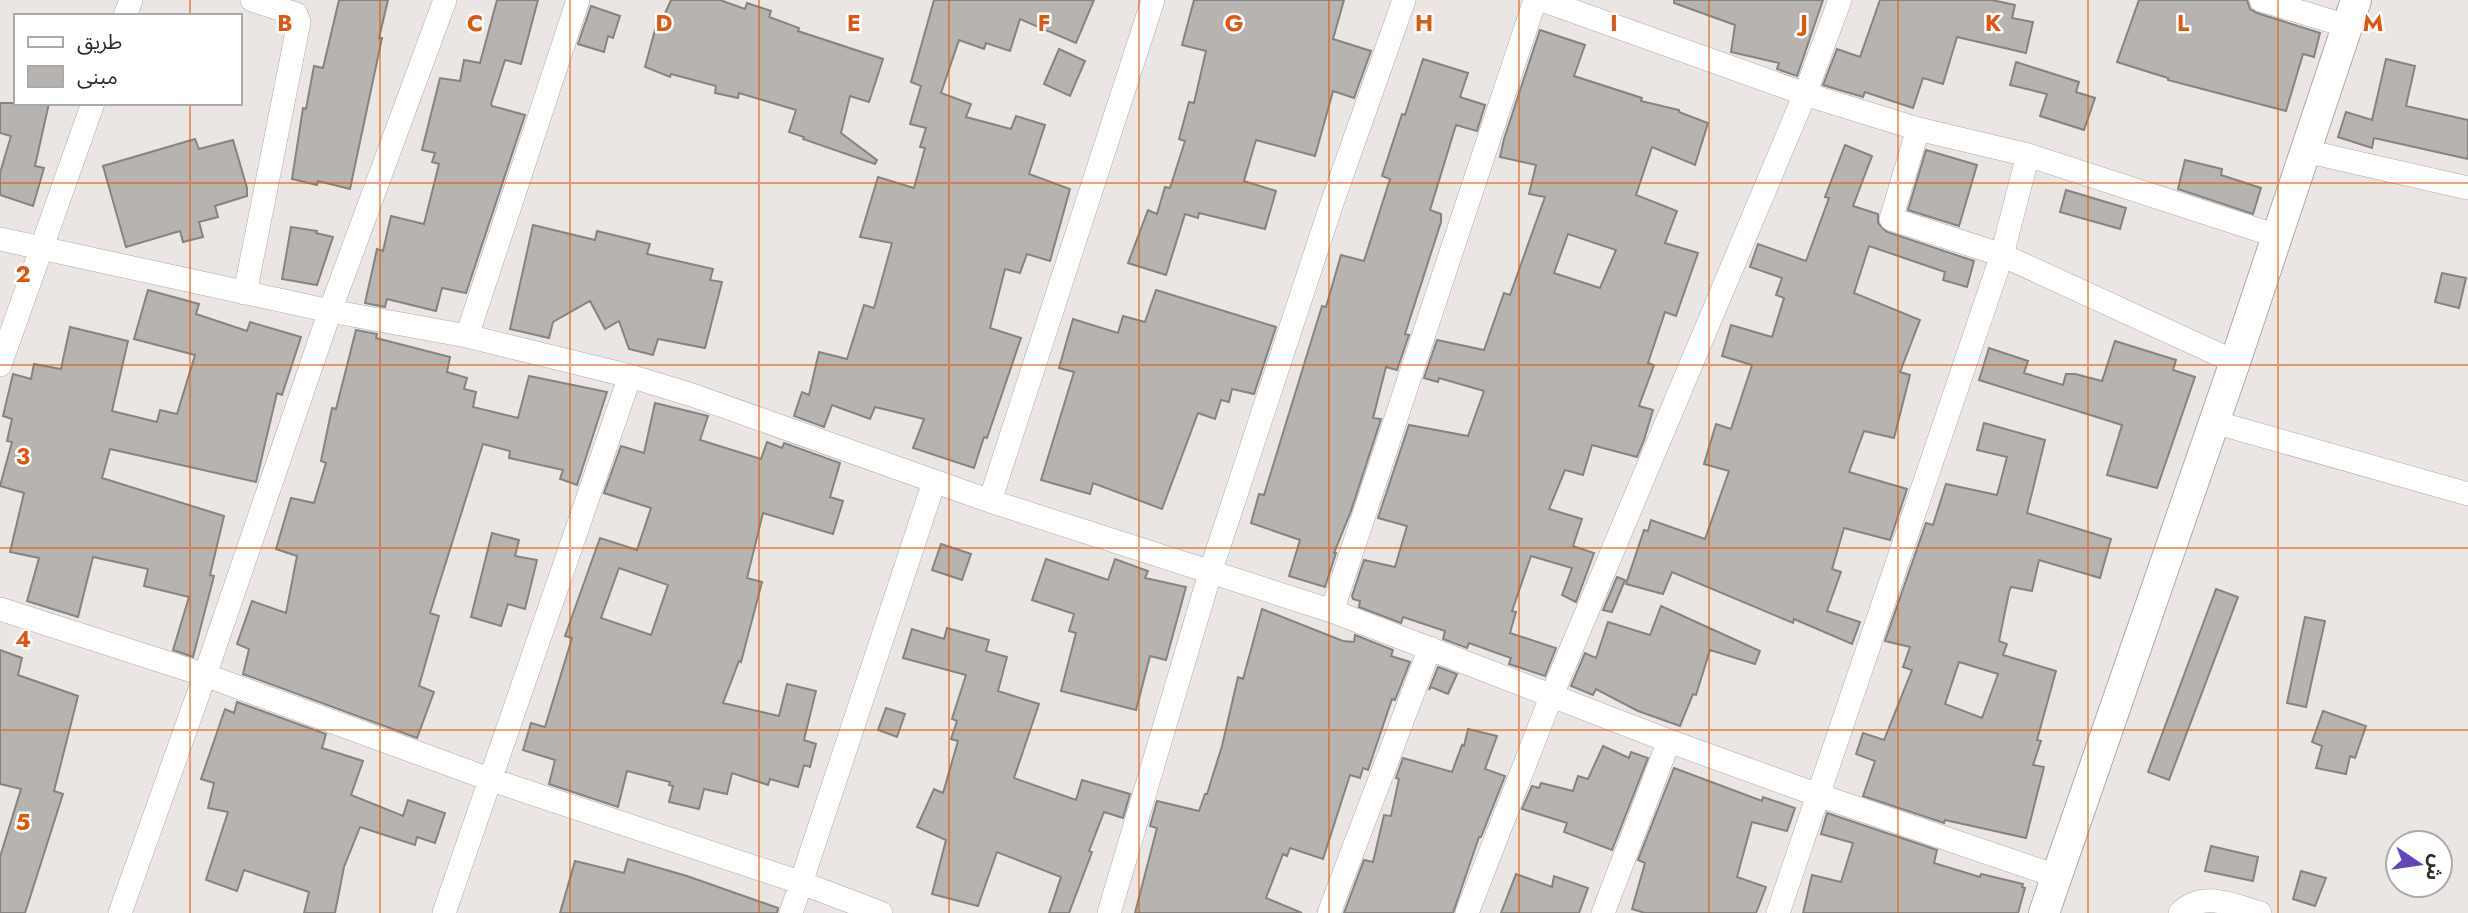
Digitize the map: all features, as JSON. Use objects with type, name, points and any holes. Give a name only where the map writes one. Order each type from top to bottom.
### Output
[{"type":"street","points":[[245,293],[299,22],[296,14],[289,10],[252,0]]},
{"type":"street","points":[[120,913],[330,311],[445,0]]},
{"type":"street","points":[[467,335],[578,0]]},
{"type":"street","points":[[990,501],[1153,0]]},
{"type":"street","points":[[1109,913],[1211,570],[1332,203],[1404,0]]},
{"type":"street","points":[[1332,611],[1535,0]]},
{"type":"street","points":[[1542,0],[1805,94],[1918,129],[2028,155],[2277,236]]},
{"type":"street","points":[[1467,913],[1551,697],[1805,94],[1840,0]]},
{"type":"street","points":[[2044,913],[2235,362],[2351,13],[2261,0]]},
{"type":"street","points":[[0,365],[92,105]]},
{"type":"street","points":[[1918,129],[1891,219],[2003,255],[2235,362]]},
{"type":"street","points":[[2305,151],[2468,188]]},
{"type":"street","points":[[1778,913],[2003,255],[2028,155]]},
{"type":"street","points":[[0,239],[330,311],[467,335],[630,376],[692,395],[990,501],[1332,611],[1669,741],[2056,876]]},
{"type":"street","points":[[444,913],[630,376]]},
{"type":"street","points":[[2214,422],[2468,494]]},
{"type":"street","points":[[791,913],[934,482]]},
{"type":"street","points":[[0,609],[205,675],[489,779],[802,883],[881,913]]},
{"type":"street","points":[[1329,913],[1430,648]]},
{"type":"street","points":[[1603,913],[1669,741]]},
{"type":"street","points":[[2180,913],[2188,905],[2200,900],[2213,900],[2260,913]]},
{"type":"building","points":[[339,0],[388,0],[350,189],[318,181],[317,185],[292,179],[303,108],[306,109],[314,66],[323,68]]},
{"type":"building","points":[[497,0],[538,0],[521,64],[505,60],[491,104],[525,115],[466,293],[442,288],[436,311],[387,299],[385,307],[365,303],[377,249],[383,251],[391,216],[424,224],[439,164],[432,162],[435,153],[422,150],[440,78],[460,81],[464,60],[480,63]]},
{"type":"building","points":[[671,0],[720,0],[745,9],[747,3],[771,11],[769,17],[799,28],[798,31],[883,59],[869,102],[850,96],[841,133],[877,160],[875,164],[789,132],[796,110],[739,93],[738,98],[715,93],[716,86],[671,74],[670,77],[645,67],[656,26],[659,27]]},
{"type":"building","points":[[934,0],[1094,0],[1076,43],[1020,19],[1010,51],[986,43],[984,49],[959,40],[941,93],[971,104],[966,117],[1011,129],[1016,116],[1045,125],[1029,174],[1070,189],[1050,261],[1027,254],[1020,273],[1005,269],[990,328],[1021,338],[974,468],[913,448],[924,419],[875,407],[870,419],[832,405],[824,427],[794,416],[802,392],[809,395],[819,352],[847,359],[864,305],[874,308],[892,243],[860,237],[878,177],[914,188],[925,148],[920,147],[926,128],[910,124],[921,86],[911,82]]},
{"type":"building","points":[[1194,0],[1344,0],[1333,39],[1371,51],[1354,98],[1333,91],[1315,156],[1256,140],[1244,181],[1276,191],[1265,229],[1199,213],[1198,218],[1185,214],[1166,275],[1128,263],[1148,210],[1157,214],[1165,187],[1170,188],[1185,141],[1179,139],[1189,102],[1194,103],[1206,51],[1182,45]]},
{"type":"building","points":[[1674,0],[1823,0],[1797,76],[1777,69],[1779,63],[1731,52],[1735,25],[1674,3]]},
{"type":"building","points":[[1880,0],[1992,0],[2015,5],[2012,18],[2033,22],[2026,53],[1957,37],[1943,84],[1923,78],[1913,108],[1865,92],[1863,97],[1823,85],[1837,49],[1860,57]]},
{"type":"building","points":[[2139,0],[2247,0],[2250,9],[2257,13],[2320,33],[2314,57],[2303,54],[2286,111],[2168,80],[2117,62]]},
{"type":"building","points":[[591,6],[620,16],[613,38],[608,36],[604,52],[578,44]]},
{"type":"building","points":[[1540,30],[1585,45],[1574,76],[1642,98],[1641,101],[1679,110],[1708,123],[1695,165],[1652,147],[1636,195],[1677,211],[1665,243],[1698,253],[1676,316],[1665,312],[1648,363],[1654,365],[1639,406],[1653,410],[1644,440],[1637,457],[1592,445],[1583,475],[1565,470],[1549,509],[1582,519],[1573,546],[1594,553],[1576,602],[1562,595],[1572,568],[1531,556],[1512,611],[1516,612],[1510,633],[1556,648],[1545,676],[1509,664],[1511,658],[1469,643],[1467,648],[1443,639],[1445,631],[1403,617],[1401,623],[1359,607],[1360,601],[1352,596],[1364,560],[1395,567],[1407,526],[1378,518],[1409,425],[1468,436],[1484,391],[1439,378],[1438,382],[1424,378],[1437,340],[1484,350],[1504,293],[1510,295],[1545,197],[1529,194],[1536,165],[1500,157]],"holes":[[[1568,234],[1616,250],[1600,288],[1554,273]]]},
{"type":"building","points":[[1059,49],[1085,61],[1070,96],[1044,84]]},
{"type":"building","points":[[1423,59],[1468,73],[1460,97],[1485,105],[1477,131],[1456,125],[1430,210],[1441,214],[1441,222],[1405,334],[1409,335],[1397,370],[1386,367],[1373,418],[1381,419],[1351,511],[1334,553],[1325,587],[1289,576],[1300,540],[1251,523],[1259,494],[1264,495],[1322,306],[1326,307],[1341,255],[1364,261],[1390,179],[1382,176]]},
{"type":"building","points":[[2386,59],[2415,66],[2406,106],[2468,120],[2468,159],[2374,138],[2372,148],[2338,137],[2346,112],[2372,120]]},
{"type":"building","points":[[2016,62],[2079,82],[2076,92],[2095,98],[2084,130],[2040,116],[2047,94],[2010,85]]},
{"type":"building","points":[[0,103],[49,105],[35,166],[44,168],[33,206],[0,195],[0,173],[11,136],[0,133]]},
{"type":"building","points":[[195,139],[199,149],[233,140],[247,196],[215,206],[218,217],[199,222],[203,237],[183,242],[180,231],[126,247],[103,166]]},
{"type":"building","points":[[1845,145],[1872,156],[1853,206],[1878,214],[1878,223],[1887,232],[1974,261],[1967,287],[1943,280],[1945,272],[1869,246],[1854,293],[1920,320],[1900,372],[1910,375],[1894,438],[1864,431],[1849,472],[1907,489],[1890,540],[1844,528],[1832,569],[1841,572],[1827,611],[1860,622],[1852,644],[1794,619],[1793,623],[1672,572],[1663,594],[1626,584],[1644,530],[1648,531],[1651,520],[1705,539],[1729,471],[1704,464],[1716,424],[1731,429],[1752,365],[1722,356],[1731,325],[1772,337],[1784,298],[1776,295],[1782,278],[1750,267],[1758,244],[1806,261],[1829,198],[1825,197]]},
{"type":"building","points":[[1926,150],[1977,165],[1959,226],[1908,210]]},
{"type":"building","points":[[2185,160],[2222,169],[2221,175],[2261,188],[2253,214],[2178,189]]},
{"type":"building","points":[[2066,190],[2126,208],[2120,229],[2060,212]]},
{"type":"building","points":[[533,225],[595,240],[597,231],[650,244],[647,254],[713,269],[710,280],[722,282],[705,348],[658,339],[653,355],[629,349],[619,321],[605,329],[590,301],[553,322],[549,338],[510,329]]},
{"type":"building","points":[[291,227],[317,231],[316,233],[333,237],[317,285],[282,279]]},
{"type":"building","points":[[2442,273],[2466,278],[2459,308],[2435,302]]},
{"type":"building","points":[[148,290],[199,304],[196,314],[247,331],[250,322],[301,337],[282,395],[277,393],[256,482],[110,449],[102,478],[224,516],[210,575],[214,576],[193,657],[173,650],[189,597],[144,586],[148,569],[93,557],[78,617],[27,601],[39,558],[10,552],[24,493],[0,486],[12,442],[7,441],[12,419],[3,416],[13,374],[31,379],[34,364],[61,369],[70,327],[128,341],[112,411],[157,422],[160,410],[177,414],[195,355],[134,339]]},
{"type":"building","points":[[1156,290],[1276,327],[1254,394],[1232,389],[1229,402],[1221,400],[1215,419],[1198,413],[1162,509],[1093,483],[1090,494],[1041,480],[1074,372],[1059,368],[1073,319],[1118,333],[1123,316],[1145,322]]},
{"type":"building","points":[[356,330],[377,334],[376,338],[450,357],[447,372],[467,378],[464,389],[476,392],[473,407],[518,418],[529,376],[607,392],[577,485],[560,479],[563,470],[509,458],[510,451],[483,444],[430,613],[439,616],[419,686],[434,692],[417,738],[243,674],[249,649],[237,644],[252,601],[286,613],[297,556],[276,549],[291,498],[314,503],[326,463],[321,461],[332,408],[336,409]]},
{"type":"building","points":[[2115,341],[2176,360],[2173,370],[2195,377],[2157,488],[2107,475],[2122,425],[1979,380],[1989,348],[2028,361],[2024,373],[2063,385],[2066,374],[2102,381]]},
{"type":"building","points":[[655,403],[708,416],[700,440],[761,459],[767,442],[782,448],[784,443],[840,463],[830,497],[843,501],[833,534],[763,513],[747,578],[762,582],[741,662],[739,661],[723,703],[779,716],[787,684],[816,691],[804,740],[816,744],[810,767],[804,765],[798,787],[770,779],[768,785],[732,773],[727,794],[704,789],[699,809],[669,802],[673,786],[669,785],[670,782],[627,771],[618,807],[549,784],[555,760],[523,750],[531,723],[545,727],[572,638],[565,636],[600,538],[637,550],[651,508],[604,493],[621,446],[644,453]],"holes":[[[619,568],[668,585],[651,635],[601,618]]]},
{"type":"building","points":[[1984,423],[2045,440],[2027,513],[2111,539],[2100,578],[2039,560],[2032,591],[2011,587],[2009,592],[1999,641],[2007,644],[2003,655],[2056,671],[2037,740],[2041,741],[2033,765],[2044,767],[2026,838],[1945,820],[1944,823],[1863,796],[1875,761],[1856,754],[1863,733],[1884,740],[1912,670],[1903,667],[1910,647],[1885,641],[1926,523],[1933,525],[1946,484],[1997,495],[2007,457],[1977,450]],"holes":[[[1959,662],[1998,674],[1982,718],[1945,704]]]},
{"type":"building","points":[[492,533],[519,540],[515,556],[537,560],[525,609],[508,604],[501,626],[471,617]]},
{"type":"building","points":[[941,544],[971,554],[962,580],[932,570]]},
{"type":"building","points":[[1046,559],[1108,580],[1115,559],[1148,571],[1145,578],[1186,587],[1166,660],[1150,656],[1136,710],[1061,691],[1076,633],[1069,631],[1074,614],[1032,600]]},
{"type":"building","points":[[1617,577],[1625,580],[1612,612],[1603,610]]},
{"type":"building","points":[[2216,589],[2238,597],[2169,780],[2148,772]]},
{"type":"building","points":[[1661,606],[1760,651],[1755,664],[1710,650],[1696,695],[1693,694],[1680,726],[1638,711],[1596,689],[1593,695],[1571,686],[1585,653],[1596,658],[1608,622],[1650,635]]},
{"type":"building","points":[[1262,609],[1343,641],[1354,642],[1355,635],[1393,650],[1391,656],[1410,662],[1395,700],[1392,699],[1368,770],[1363,768],[1360,778],[1350,775],[1323,859],[1290,848],[1287,856],[1283,854],[1266,898],[1302,913],[1135,913],[1157,828],[1150,826],[1157,801],[1199,811],[1222,746],[1238,677],[1243,679]]},
{"type":"building","points":[[2305,617],[2325,621],[2306,707],[2287,703]]},
{"type":"building","points":[[947,628],[989,640],[986,651],[1007,657],[998,691],[1039,704],[1014,778],[1076,800],[1082,780],[1130,794],[1123,818],[1104,812],[1069,913],[1049,913],[1061,877],[997,852],[978,906],[932,894],[946,840],[917,827],[934,789],[943,793],[958,741],[951,739],[957,721],[952,719],[966,675],[903,658],[912,629],[944,639]]},
{"type":"building","points":[[0,650],[22,658],[18,675],[78,696],[54,791],[63,794],[25,913],[0,913],[0,857],[21,789],[0,784]]},
{"type":"building","points":[[1438,667],[1457,674],[1448,694],[1431,687],[1429,690]]},
{"type":"building","points":[[237,702],[326,734],[322,748],[363,761],[351,795],[403,816],[408,800],[445,813],[435,843],[417,837],[415,845],[360,827],[344,867],[335,913],[304,913],[309,892],[244,870],[237,891],[206,880],[228,812],[208,808],[214,783],[201,779],[225,709],[234,713]]},
{"type":"building","points":[[886,708],[905,714],[897,737],[878,730]]},
{"type":"building","points":[[2323,711],[2366,726],[2355,758],[2350,756],[2346,774],[2316,768],[2322,746],[2312,742]]},
{"type":"building","points":[[1468,729],[1497,736],[1485,769],[1505,776],[1479,837],[1453,913],[1344,913],[1364,860],[1373,862],[1384,815],[1391,816],[1399,779],[1396,778],[1403,758],[1452,772],[1462,745],[1464,746]]},
{"type":"building","points":[[1603,746],[1629,758],[1631,752],[1648,758],[1612,850],[1564,832],[1567,823],[1522,809],[1532,786],[1539,788],[1541,783],[1573,791],[1578,776],[1588,779]]},
{"type":"building","points":[[1674,768],[1762,801],[1763,797],[1795,808],[1787,831],[1752,822],[1737,877],[1766,887],[1756,913],[1645,913],[1632,909],[1645,863],[1638,860]]},
{"type":"building","points":[[1827,813],[1937,850],[1934,863],[1980,877],[1981,874],[2023,884],[2022,887],[2025,888],[2018,913],[1803,913],[1812,875],[1841,882],[1853,843],[1821,834]]},
{"type":"building","points":[[2211,846],[2258,857],[2253,881],[2205,871]]},
{"type":"building","points":[[628,859],[687,876],[778,908],[777,913],[560,913],[575,861],[624,873]]},
{"type":"building","points":[[2301,871],[2326,878],[2315,906],[2293,899]]},
{"type":"building","points":[[1516,874],[1552,887],[1554,876],[1588,888],[1579,913],[1501,913]]}]
